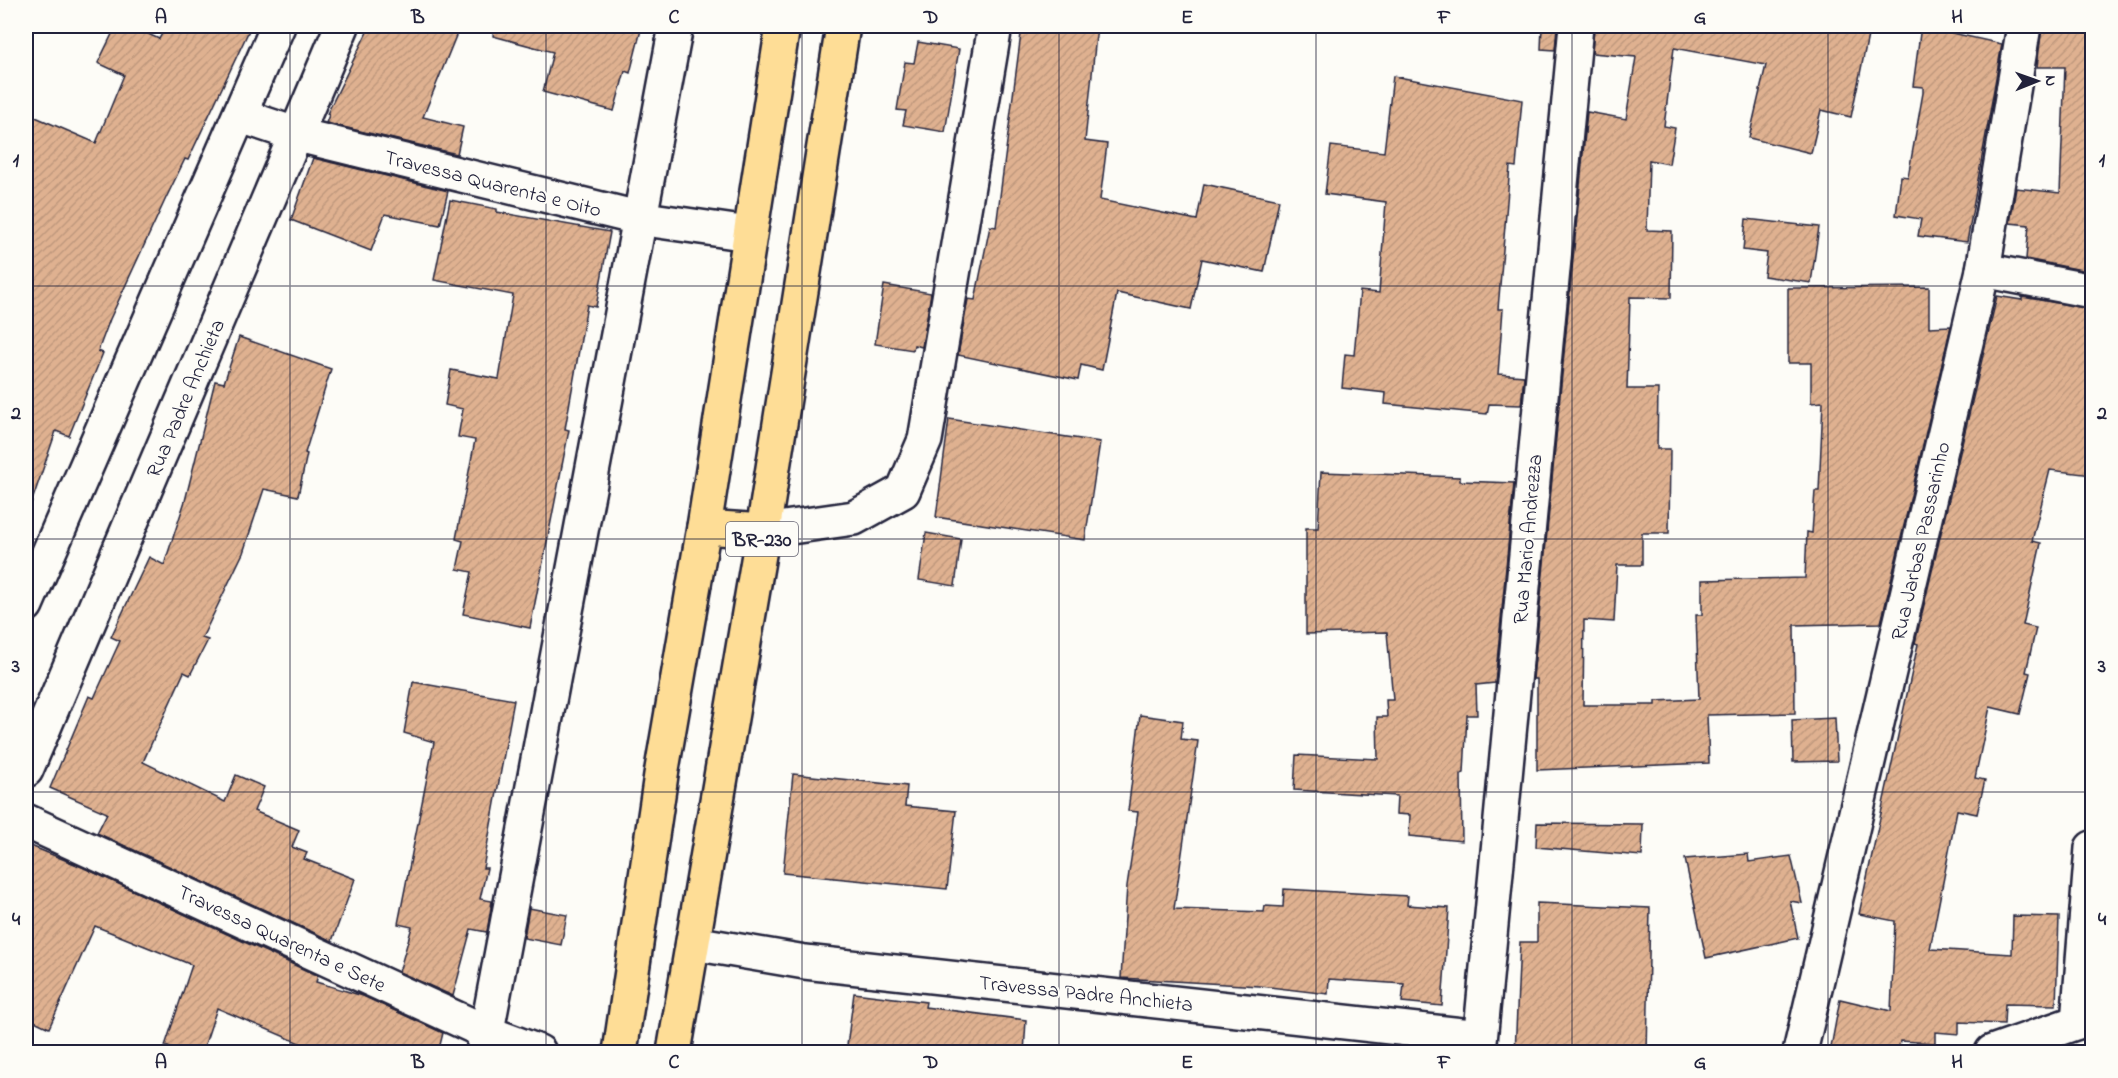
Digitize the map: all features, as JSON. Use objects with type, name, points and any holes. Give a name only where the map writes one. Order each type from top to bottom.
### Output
[{"type":"main road","name":"BR-230","points":[[620,1053],[661,774],[704,527],[783,26]]},
{"type":"main road","name":"BR-230","points":[[674,1053],[763,531],[843,26]]},
{"type":"main road","points":[[704,527],[763,531]]},
{"type":"street","points":[[26,605],[241,116],[278,26]]},
{"type":"street","name":"Rua Padre Anchieta","points":[[26,770],[298,135],[342,26]]},
{"type":"street","points":[[485,1042],[638,218],[676,26]]},
{"type":"street","points":[[763,531],[854,518],[903,491],[926,441],[995,26]]},
{"type":"street","name":"Rua Mario Andrezza","points":[[1480,1045],[1576,26]]},
{"type":"street","name":"Rua Jarbas Passarinho","points":[[1800,1053],[1983,270],[2024,26]]},
{"type":"street","name":"Travessa Quarenta e Oito","points":[[241,116],[298,135],[638,218],[749,234]]},
{"type":"street","points":[[1983,270],[2092,291]]},
{"type":"street","name":"Travessa Quarenta e Sete","points":[[26,821],[485,1042],[540,1053]]},
{"type":"street","points":[[1992,1053],[2085,1019],[2092,848]]},
{"type":"street","name":"Travessa Padre Anchieta","points":[[693,943],[805,962],[1480,1045]]},
{"type":"building","points":[[116,26],[131,26],[159,39],[166,26],[251,26],[188,160],[185,159],[166,198],[110,319],[98,351],[103,353],[69,436],[56,431],[31,504],[26,503],[26,113],[96,143],[124,75],[98,63]]},
{"type":"building","points":[[370,26],[460,26],[423,117],[463,127],[457,154],[326,123],[329,115],[327,114]]},
{"type":"building","points":[[494,26],[642,26],[630,73],[625,71],[614,111],[543,92],[553,52],[493,36]]},
{"type":"building","points":[[1022,26],[1097,26],[1085,141],[1107,144],[1100,200],[1197,220],[1204,184],[1279,200],[1264,272],[1202,259],[1191,309],[1117,293],[1102,370],[1081,365],[1078,380],[958,355],[968,299],[975,300],[990,226],[996,227]]},
{"type":"building","points":[[1542,26],[1557,26],[1555,50],[1541,49]]},
{"type":"building","points":[[1594,26],[1870,26],[1851,117],[1821,110],[1811,153],[1749,138],[1766,65],[1674,48],[1664,126],[1675,128],[1669,164],[1649,160],[1647,230],[1672,231],[1671,298],[1630,297],[1627,389],[1658,389],[1657,449],[1670,449],[1669,533],[1642,533],[1642,565],[1617,565],[1614,622],[1584,620],[1583,705],[1656,705],[1656,701],[1699,699],[1696,615],[1702,615],[1702,580],[1805,578],[1807,532],[1812,533],[1815,491],[1819,491],[1823,402],[1811,403],[1811,363],[1788,363],[1788,288],[1929,287],[1929,327],[1951,326],[1881,623],[1794,625],[1795,713],[1707,715],[1709,763],[1537,770],[1537,679],[1533,679],[1587,112],[1626,119],[1636,57],[1592,53]]},
{"type":"building","points":[[1921,26],[2002,44],[1967,242],[1918,236],[1921,219],[1896,215],[1901,176],[1908,177],[1923,93],[1923,87],[1913,86]]},
{"type":"building","points":[[2042,26],[2092,26],[2092,272],[2026,259],[2029,225],[2010,223],[2016,188],[2060,193],[2065,67],[2037,67]]},
{"type":"building","points":[[918,42],[959,49],[945,132],[903,125],[906,111],[897,110],[905,62],[914,63]]},
{"type":"building","points":[[1393,76],[1522,100],[1516,167],[1510,166],[1498,309],[1503,309],[1498,374],[1524,376],[1521,405],[1489,404],[1487,414],[1385,404],[1386,393],[1342,388],[1345,354],[1354,355],[1360,291],[1379,293],[1386,202],[1325,194],[1331,146],[1384,152]]},
{"type":"building","points":[[313,158],[448,191],[440,225],[385,214],[371,251],[291,220]]},
{"type":"building","points":[[450,200],[497,209],[497,212],[610,232],[596,307],[587,305],[565,429],[569,430],[530,628],[463,614],[472,572],[457,569],[463,541],[456,539],[475,440],[458,437],[463,409],[445,405],[451,370],[499,379],[513,295],[434,280]]},
{"type":"building","points":[[1746,219],[1819,227],[1811,283],[1764,276],[1767,253],[1743,250]]},
{"type":"building","points":[[884,285],[931,293],[922,347],[914,345],[913,350],[875,344]]},
{"type":"building","points":[[1997,296],[2022,300],[2022,297],[2092,309],[2092,475],[2050,470],[2032,541],[2041,543],[2023,625],[2036,628],[2026,672],[2030,673],[2020,714],[1990,707],[1975,778],[1985,780],[1977,814],[1957,810],[1930,949],[2012,954],[2013,916],[2059,917],[2056,1005],[2005,1004],[2004,1024],[1959,1022],[1959,1034],[1935,1032],[1935,1043],[1900,1041],[1898,1053],[1830,1053],[1840,999],[1891,1011],[1895,921],[1859,914],[1918,644],[1915,643]]},
{"type":"building","points":[[239,337],[331,369],[305,453],[307,454],[298,496],[264,489],[243,553],[202,638],[208,640],[190,675],[184,672],[143,762],[225,802],[236,775],[264,787],[254,811],[299,830],[292,847],[307,853],[304,859],[355,879],[332,941],[97,833],[107,813],[50,788],[89,696],[94,698],[120,641],[111,637],[149,557],[164,565],[185,501],[215,381],[224,383]]},
{"type":"building","points":[[949,419],[1100,442],[1085,540],[936,517]]},
{"type":"building","points":[[1321,472],[1460,477],[1460,481],[1514,483],[1495,683],[1476,685],[1477,715],[1467,715],[1464,773],[1461,774],[1462,841],[1409,836],[1410,815],[1396,814],[1397,796],[1294,790],[1296,755],[1378,759],[1377,717],[1387,717],[1386,700],[1393,700],[1387,632],[1306,634],[1306,528],[1318,528]]},
{"type":"building","points":[[926,533],[961,539],[955,586],[919,580]]},
{"type":"building","points":[[413,682],[514,700],[483,868],[487,868],[480,899],[492,901],[487,932],[471,929],[453,996],[399,972],[412,927],[398,924],[434,742],[404,733]]},
{"type":"building","points":[[1140,715],[1183,721],[1181,739],[1198,741],[1174,909],[1264,912],[1265,906],[1283,907],[1284,889],[1408,896],[1407,905],[1449,908],[1442,1006],[1402,1002],[1404,984],[1329,979],[1328,994],[1260,986],[1121,978],[1127,886],[1138,812],[1128,811]]},
{"type":"building","points":[[1835,718],[1837,761],[1793,762],[1792,720]]},
{"type":"building","points":[[793,774],[907,786],[905,806],[956,811],[947,889],[783,873]]},
{"type":"building","points":[[1537,823],[1643,824],[1642,856],[1536,847]]},
{"type":"building","points":[[26,844],[82,867],[318,976],[316,982],[363,996],[443,1033],[438,1053],[301,1053],[304,1045],[217,1008],[202,1053],[183,1053],[165,1046],[192,965],[95,926],[49,1028],[26,1017]]},
{"type":"building","points":[[1748,854],[1749,862],[1791,856],[1802,903],[1790,901],[1798,938],[1706,958],[1685,859]]},
{"type":"building","points":[[1537,903],[1650,908],[1647,1053],[1515,1053],[1520,942],[1537,942]]},
{"type":"building","points":[[529,908],[567,915],[561,945],[524,938]]},
{"type":"building","points":[[854,993],[926,1002],[925,1007],[1026,1020],[1024,1053],[846,1053]]}]
